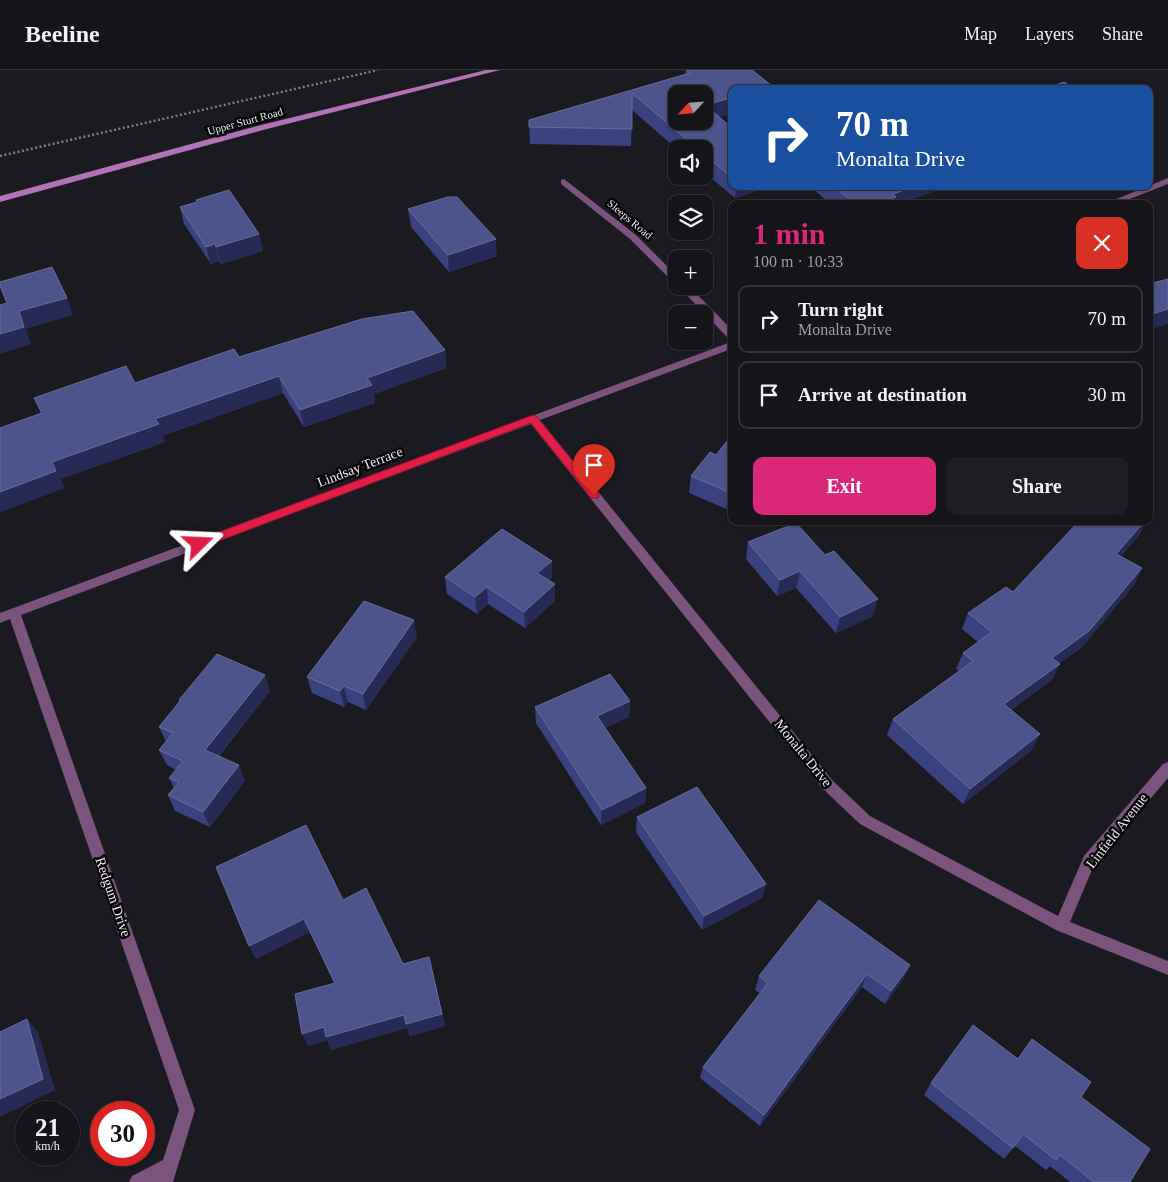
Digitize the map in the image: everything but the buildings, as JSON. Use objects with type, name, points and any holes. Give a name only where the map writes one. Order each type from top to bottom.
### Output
[{"type":"main road","name":"Upper Sturt Road","points":[[0,199],[260,128],[496,70]]},
{"type":"street","points":[[1153,187],[1168,181]]},
{"type":"street","name":"Sleeps Road","points":[[564,182],[634,236],[668,272]]},
{"type":"street","points":[[1118,200],[1145,190]]},
{"type":"street","points":[[692,295],[728,332]]},
{"type":"street","name":"Lindsay Terrace","points":[[7,616],[728,346]]},
{"type":"street","name":"Monalta Drive","points":[[533,419],[828,785],[865,820],[1061,925],[1168,968]]},
{"type":"street","name":"Redgum Drive","points":[[7,616],[187,1110],[164,1182]]},
{"type":"street","name":"Linfield Avenue","points":[[1061,925],[1089,861],[1168,768]]},
{"type":"street","points":[[138,1182],[170,1165]]},
{"type":"path","points":[[0,156],[378,70]]},
{"type":"route","points":[[199,544],[533,419],[594,495]]}]
